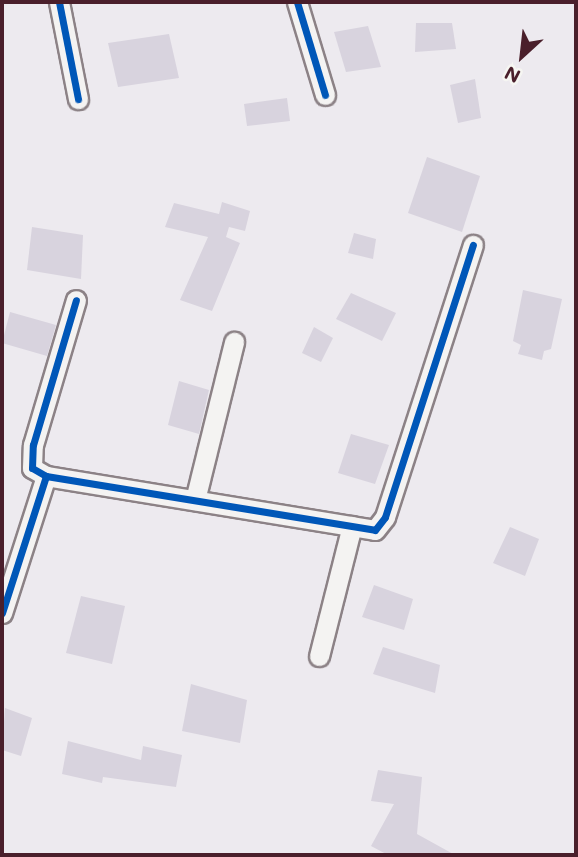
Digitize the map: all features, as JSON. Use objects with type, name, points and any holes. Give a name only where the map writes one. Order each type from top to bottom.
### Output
[{"type":"street","points":[[59,2],[78,99]]},
{"type":"street","points":[[298,2],[325,95]]},
{"type":"street","points":[[76,300],[33,445],[32,468],[46,476],[375,530],[385,517],[473,245]]},
{"type":"street","points":[[195,500],[234,342]]},
{"type":"street","points":[[2,613],[46,476]]},
{"type":"street","points":[[319,656],[352,526]]},
{"type":"building","points":[[416,23],[452,23],[456,49],[415,52]]},
{"type":"building","points":[[368,26],[381,67],[346,72],[334,32]]},
{"type":"building","points":[[169,34],[179,78],[118,87],[108,43]]},
{"type":"building","points":[[475,79],[481,118],[458,123],[450,85]]},
{"type":"building","points":[[287,98],[290,121],[247,126],[244,104]]},
{"type":"building","points":[[427,157],[480,176],[462,232],[408,213]]},
{"type":"building","points":[[222,202],[250,211],[245,231],[229,227],[226,237],[240,243],[212,311],[180,300],[208,237],[165,227],[174,203],[219,214]]},
{"type":"building","points":[[32,227],[83,235],[81,279],[27,270]]},
{"type":"building","points":[[354,233],[376,239],[373,259],[348,253]]},
{"type":"building","points":[[523,290],[562,299],[551,349],[544,351],[542,360],[518,354],[521,345],[513,341]]},
{"type":"building","points":[[351,293],[396,313],[382,341],[336,319]]},
{"type":"building","points":[[10,312],[56,325],[47,356],[2,343]]},
{"type":"building","points":[[314,327],[333,338],[321,362],[302,353]]},
{"type":"building","points":[[179,381],[209,390],[199,434],[168,425]]},
{"type":"building","points":[[351,434],[389,445],[375,484],[338,473]]},
{"type":"building","points":[[510,527],[539,539],[525,576],[493,563]]},
{"type":"building","points":[[374,585],[413,599],[404,630],[362,617]]},
{"type":"building","points":[[81,596],[125,606],[112,664],[66,653]]},
{"type":"building","points":[[383,647],[440,665],[435,693],[373,674]]},
{"type":"building","points":[[191,684],[247,700],[240,743],[182,731]]},
{"type":"building","points":[[5,708],[32,718],[21,756],[2,750]]},
{"type":"building","points":[[68,741],[141,760],[143,746],[182,755],[176,787],[103,777],[102,783],[62,774]]},
{"type":"building","points":[[378,770],[422,777],[417,834],[455,855],[388,855],[371,846],[394,804],[371,801]]},
{"type":"cycle path","points":[[59,2],[78,99]]},
{"type":"cycle path","points":[[297,2],[325,95]]},
{"type":"cycle path","points":[[2,613],[46,476],[375,530],[385,517],[473,245]]},
{"type":"cycle path","points":[[46,476],[32,468],[33,445],[76,300]]}]
